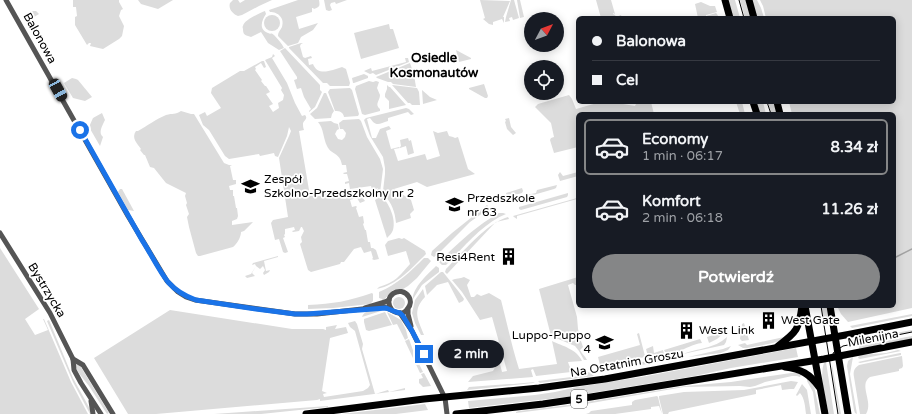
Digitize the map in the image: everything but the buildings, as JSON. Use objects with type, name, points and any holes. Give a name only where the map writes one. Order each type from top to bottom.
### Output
[{"type":"main road","points":[[725,0],[729,16]]},
{"type":"main road","points":[[749,0],[753,16]]},
{"type":"main road","points":[[776,348],[791,337],[795,332],[799,325],[803,308]]},
{"type":"main road","points":[[804,308],[825,414]]},
{"type":"main road","points":[[830,308],[848,414]]},
{"type":"main road","name":"Milenijna","points":[[836,337],[912,322]]},
{"type":"main road","name":"5","points":[[812,342],[836,337]]},
{"type":"main road","name":"Na Ostatnim Groszu","points":[[306,414],[540,388],[605,379],[812,342]]},
{"type":"main road","name":"Milenijna","points":[[839,356],[912,342]]},
{"type":"main road","name":"5","points":[[456,414],[570,400],[839,356]]},
{"type":"main road","points":[[777,366],[793,369],[806,374],[814,380],[821,391]]},
{"type":"street","name":"Balonowa","points":[[6,0],[158,267],[167,281],[178,292],[186,297],[196,300],[295,314],[317,314],[362,309]]},
{"type":"street","name":"Bystrzycka","points":[[0,233],[50,313],[73,359],[74,370],[102,414]]},
{"type":"street","points":[[362,309],[389,300],[396,292],[400,291],[405,293],[410,300],[408,314],[412,331]]},
{"type":"street","points":[[389,300],[392,310]]},
{"type":"street","points":[[362,309],[382,307],[400,313],[405,312],[408,309]]},
{"type":"street","points":[[400,313],[412,331],[445,398],[447,414]]},
{"type":"street","name":"Bystrzycka","points":[[73,359],[83,365],[113,414]]},
{"type":"street","points":[[91,398],[93,414]]},
{"type":"shaded area","points":[[73,0],[119,0],[123,9],[121,10],[119,16],[124,26],[122,36],[103,49],[90,46],[91,43],[87,45],[75,25],[75,17],[77,16],[76,7],[73,7]]},
{"type":"shaded area","points":[[138,0],[173,0],[158,9],[141,4]]},
{"type":"shaded area","points":[[233,0],[238,0],[240,3],[245,0],[272,0],[238,16],[230,9],[230,3]]},
{"type":"shaded area","points":[[298,0],[319,0],[319,6],[314,9],[312,8],[312,12],[296,17],[299,29],[318,23],[313,30],[301,37],[298,43],[288,46],[278,36],[283,24],[282,18],[278,14],[270,12],[269,10]]},
{"type":"shaded area","points":[[324,0],[347,0],[336,4],[335,2],[331,3],[330,5],[332,10],[329,11],[326,10]]},
{"type":"shaded area","points":[[480,0],[510,1],[503,17],[504,23],[502,19],[493,22],[493,25],[489,24],[483,19],[485,18]]},
{"type":"shaded area","points":[[511,0],[514,0],[519,18],[513,20],[512,17],[509,18],[510,21],[505,22],[506,17]]},
{"type":"shaded area","points":[[517,0],[520,0],[524,17],[520,18]]},
{"type":"shaded area","points":[[596,0],[611,0],[615,14],[613,14],[616,16],[600,16]]},
{"type":"shaded area","points":[[728,0],[735,0],[739,16],[732,16]]},
{"type":"shaded area","points":[[740,0],[746,0],[750,16],[744,16]]},
{"type":"shaded area","points":[[752,0],[757,0],[763,16],[756,16]]},
{"type":"shaded area","points":[[760,0],[912,0],[912,308],[848,322],[838,308],[896,308],[896,112],[792,112],[790,104],[896,104],[896,16],[766,16]]},
{"type":"shaded area","points":[[701,2],[710,6],[715,6],[717,12],[698,16],[695,4]]},
{"type":"shaded area","points":[[36,11],[39,14],[29,20],[26,15]]},
{"type":"shaded area","points":[[265,11],[266,14],[262,24],[263,29],[274,35],[284,48],[279,50],[268,43],[261,32],[251,37],[244,34],[243,27],[246,21]]},
{"type":"shaded area","points":[[716,13],[718,16],[706,16]]},
{"type":"shaded area","points":[[272,15],[279,20],[280,23],[275,30],[272,31],[265,26],[264,23],[269,16]]},
{"type":"shaded area","points":[[389,24],[390,29],[393,29],[399,48],[361,59],[354,33]]},
{"type":"shaded area","points":[[301,43],[303,44],[300,46],[303,57],[305,58],[311,56],[312,58],[308,59],[309,65],[313,64],[318,70],[326,72],[342,67],[346,69],[350,83],[349,86],[330,86],[327,83],[323,83],[289,48]]},
{"type":"shaded area","points":[[285,48],[320,85],[320,90],[322,92],[315,107],[309,112],[311,109],[301,88],[297,89],[294,80],[297,79],[297,77],[280,51]]},
{"type":"shaded area","points":[[456,50],[471,58],[471,59],[459,62]]},
{"type":"shaded area","points":[[273,54],[275,56],[272,58],[287,83],[295,103],[302,116],[305,115],[306,117],[303,123],[304,130],[299,131],[310,196],[323,196],[323,192],[329,191],[331,193],[358,189],[359,191],[356,191],[358,195],[365,201],[360,203],[357,198],[350,200],[352,207],[357,207],[359,217],[363,216],[363,224],[366,230],[368,242],[370,242],[371,248],[376,250],[379,259],[372,259],[371,251],[364,253],[361,247],[354,249],[344,262],[341,262],[340,264],[311,272],[308,270],[300,244],[302,242],[301,237],[304,231],[302,227],[299,231],[293,232],[292,231],[295,230],[294,227],[285,229],[285,237],[283,238],[288,252],[283,252],[279,239],[275,240],[271,223],[273,220],[288,217],[279,158],[291,131],[289,127],[287,136],[278,157],[275,156],[274,153],[229,159],[225,156],[209,130],[203,125],[199,115],[205,112],[207,116],[221,108],[211,93],[212,88],[240,71],[244,71],[262,61],[264,61],[266,67],[264,68],[261,63],[255,67],[255,70],[262,80],[261,81],[270,92],[266,94],[273,104],[269,106],[273,112],[279,108],[278,103],[283,100],[284,95],[281,90],[282,88],[265,60],[272,57]]},
{"type":"shaded area","points":[[405,58],[408,58],[409,62],[376,75],[364,71],[371,68],[372,71],[406,62]]},
{"type":"shaded area","points":[[410,63],[413,72],[416,71],[417,73],[414,75],[416,87],[393,84],[376,77]]},
{"type":"shaded area","points":[[364,74],[368,76],[368,78],[353,83],[352,78]]},
{"type":"shaded area","points":[[72,78],[78,80],[92,97],[85,101],[73,98],[64,83]]},
{"type":"shaded area","points":[[369,81],[379,82],[377,88],[380,97],[377,106],[380,111],[365,115],[362,114],[355,89],[356,86]]},
{"type":"shaded area","points":[[484,84],[488,96],[487,98],[469,89],[469,88]]},
{"type":"shaded area","points":[[387,85],[406,105],[389,109],[389,101],[385,97]]},
{"type":"shaded area","points":[[392,85],[417,88],[419,92],[420,105],[412,105],[408,103]]},
{"type":"shaded area","points":[[350,88],[352,90],[359,114],[358,116],[344,117],[341,112],[335,111],[328,92],[330,89]]},
{"type":"shaded area","points":[[422,90],[430,97],[437,100],[423,104]]},
{"type":"shaded area","points":[[324,93],[326,93],[334,111],[331,118],[315,119],[310,114],[317,108]]},
{"type":"shaded area","points":[[569,95],[576,109],[594,104],[623,104],[635,106],[636,104],[652,104],[654,112],[576,112],[576,148],[554,153],[550,140],[554,137],[551,123],[535,107],[538,104],[552,100],[564,100],[564,96]]},
{"type":"shaded area","points":[[737,104],[742,104],[744,112],[739,112]]},
{"type":"shaded area","points":[[757,104],[764,104],[766,112],[759,112]]},
{"type":"shaded area","points":[[768,104],[774,104],[776,112],[770,112]]},
{"type":"shaded area","points":[[406,108],[414,114],[411,115],[408,112],[388,118],[388,121],[378,124],[374,123],[370,118],[367,119],[372,138],[376,138],[380,129],[389,126],[391,129],[386,131],[391,149],[400,148],[394,149],[398,161],[425,154],[427,160],[440,156],[433,131],[438,133],[447,131],[449,136],[455,138],[458,137],[468,169],[475,174],[427,187],[417,182],[394,189],[411,200],[414,210],[410,214],[411,218],[396,223],[393,208],[384,195],[385,193],[388,193],[388,191],[383,191],[385,168],[383,157],[370,136],[364,120],[366,118]]},
{"type":"shaded area","points":[[181,111],[194,114],[224,163],[232,165],[230,166],[233,180],[236,180],[236,184],[229,186],[230,190],[233,190],[238,216],[237,219],[232,221],[232,225],[253,222],[241,232],[236,244],[233,247],[200,256],[196,253],[189,227],[187,217],[189,214],[185,196],[186,193],[166,183],[154,168],[150,167],[145,155],[140,150],[141,149],[134,138],[136,131],[166,115]]},
{"type":"shaded area","points":[[102,113],[105,120],[101,129],[101,134],[103,137],[100,146],[89,127],[93,118]]},
{"type":"shaded area","points":[[509,118],[511,127],[516,133],[513,135],[507,129],[505,122],[505,119]]},
{"type":"shaded area","points":[[359,119],[367,137],[380,159],[383,169],[380,193],[377,190],[378,188],[372,189],[371,186],[350,189],[349,183],[345,184],[345,182],[349,181],[347,174],[343,173],[347,172],[346,165],[342,165],[339,158],[329,149],[318,122],[331,121],[338,124],[339,129],[335,134],[338,139],[342,140],[346,133],[343,129],[340,129],[339,123],[343,120]]},
{"type":"shaded area","points":[[408,138],[409,141],[411,140],[414,153],[408,155],[406,146],[400,148],[400,140]]},
{"type":"shaded area","points":[[560,172],[563,176],[576,173],[576,177],[560,181],[558,175]]},
{"type":"shaded area","points":[[557,185],[554,189],[516,200],[526,195],[536,193],[537,190]]},
{"type":"shaded area","points":[[522,188],[522,193],[507,197],[506,193]]},
{"type":"shaded area","points":[[122,189],[134,211],[128,210],[118,192]]},
{"type":"shaded area","points":[[568,193],[567,197],[521,210],[519,209],[519,207]]},
{"type":"shaded area","points":[[381,196],[387,203],[394,221],[393,230],[387,238],[375,200]]},
{"type":"shaded area","points":[[576,198],[517,216],[517,219],[513,216]]},
{"type":"shaded area","points":[[487,205],[487,210],[470,222],[438,254],[434,257],[431,255],[432,251],[452,233]]},
{"type":"shaded area","points":[[499,213],[506,214],[489,223],[446,265],[442,265],[439,262],[475,229]]},
{"type":"shaded area","points":[[508,217],[509,219],[498,222]]},
{"type":"shaded area","points":[[494,224],[447,274],[445,272],[446,269],[475,239]]},
{"type":"shaded area","points":[[404,238],[425,251],[426,254],[398,280],[377,289],[393,281],[410,264],[406,251],[388,256],[385,245],[388,241]]},
{"type":"shaded area","points":[[0,248],[39,309],[25,319],[35,335],[48,330],[44,319],[71,382],[88,414],[0,414]]},
{"type":"shaded area","points":[[278,256],[264,261],[266,271],[270,270],[264,275],[263,273],[265,270],[263,266],[260,269],[255,264],[252,265],[253,263]]},
{"type":"shaded area","points":[[424,258],[428,258],[431,261],[417,278],[408,286],[403,289],[393,290],[383,301],[379,298],[379,292],[398,282]]},
{"type":"shaded area","points":[[256,266],[252,273],[255,276],[247,278],[245,276],[251,274]]},
{"type":"shaded area","points":[[436,266],[439,268],[439,272],[422,285],[413,299],[415,290]]},
{"type":"shaded area","points":[[441,272],[443,272],[459,292],[464,299],[463,301],[459,303],[448,282],[437,285],[427,295],[425,286]]},
{"type":"shaded area","points":[[464,277],[470,280],[467,285],[471,297],[474,297],[477,294],[481,296],[489,293],[501,300],[519,369],[557,364],[552,341],[573,351],[582,361],[568,362],[572,371],[571,372],[536,376],[533,369],[531,370],[533,377],[468,382],[473,376],[493,371],[499,360],[502,372],[507,371],[492,317],[480,320],[462,292],[452,280]]},
{"type":"shaded area","points":[[576,278],[576,285],[573,283],[568,285],[577,317],[580,338],[576,337],[572,332],[567,338],[570,341],[575,339],[581,341],[583,347],[580,350],[587,360],[584,360],[575,346],[551,336],[539,289]]},
{"type":"shaded area","points":[[423,289],[425,297],[417,311],[418,320],[424,335],[421,335],[412,313],[415,300]]},
{"type":"shaded area","points":[[372,293],[373,301],[370,304],[308,309],[308,305],[341,302]]},
{"type":"shaded area","points":[[401,297],[404,298],[404,308],[397,309],[394,308],[393,301],[394,298]]},
{"type":"shaded area","points":[[821,308],[827,308],[829,318],[823,318]]},
{"type":"shaded area","points":[[380,309],[381,311],[362,317],[367,312]]},
{"type":"shaded area","points":[[170,310],[292,329],[326,330],[326,327],[337,325],[335,329],[346,327],[348,333],[330,338],[322,391],[327,393],[323,394],[324,397],[363,391],[370,385],[355,331],[348,323],[355,321],[363,344],[362,349],[375,394],[320,401],[320,399],[156,414],[128,414],[94,358]]},
{"type":"shaded area","points":[[385,312],[392,325],[369,331],[366,330],[364,319]]},
{"type":"shaded area","points":[[387,312],[401,320],[408,338],[405,340],[397,324],[393,325]]},
{"type":"shaded area","points":[[912,314],[912,316],[852,328],[850,326]]},
{"type":"shaded area","points":[[49,320],[73,378],[90,409],[91,414],[73,382],[47,321]]},
{"type":"shaded area","points":[[744,323],[749,340],[742,341],[740,339],[742,324]]},
{"type":"shaded area","points":[[912,330],[912,332],[859,342],[857,340]]},
{"type":"shaded area","points":[[723,332],[724,333],[717,339],[709,343],[707,337]]},
{"type":"shaded area","points":[[639,333],[645,357],[600,365],[598,357],[640,345],[637,334]]},
{"type":"shaded area","points":[[789,336],[774,343],[747,348],[743,348],[738,345],[745,343],[747,345]]},
{"type":"shaded area","points":[[912,336],[912,339],[859,349],[859,346]]},
{"type":"shaded area","points":[[727,337],[724,345],[683,354],[717,344]]},
{"type":"shaded area","points":[[409,339],[423,372],[420,373],[405,341]]},
{"type":"shaded area","points":[[700,339],[702,343],[695,344],[679,351],[665,352],[664,350]]},
{"type":"shaded area","points":[[653,346],[654,353],[663,350],[664,354],[648,356],[646,349]]},
{"type":"shaded area","points":[[731,346],[728,350],[721,353],[688,357],[723,349]]},
{"type":"shaded area","points":[[796,348],[798,357],[731,368],[695,376],[566,397],[469,408],[468,401],[555,392]]},
{"type":"shaded area","points":[[898,350],[901,351],[860,359],[858,358],[859,355],[886,353]]},
{"type":"shaded area","points":[[901,353],[901,355],[860,363],[858,362]]},
{"type":"shaded area","points":[[675,355],[664,361],[602,372],[597,371],[667,357]]},
{"type":"shaded area","points":[[902,356],[903,366],[899,369],[899,371],[870,377],[867,380],[865,384],[868,409],[866,414],[860,414],[854,375],[857,366]]},
{"type":"shaded area","points":[[853,357],[850,374],[857,414],[854,410],[847,366],[848,361]]},
{"type":"shaded area","points":[[826,362],[834,414],[829,414],[822,375],[824,363]]},
{"type":"shaded area","points":[[77,363],[109,413],[107,414],[79,373],[75,364]]},
{"type":"shaded area","points":[[832,365],[841,414],[839,414]]},
{"type":"shaded area","points":[[589,372],[594,376],[540,383],[538,381],[580,376]]},
{"type":"shaded area","points":[[424,373],[431,386],[423,387],[419,383],[419,379],[423,378],[421,374]]},
{"type":"shaded area","points":[[791,373],[801,375],[800,377],[792,376],[750,387],[684,387],[580,405],[516,413],[519,411],[568,405],[685,386],[731,382]]},
{"type":"shaded area","points":[[807,378],[814,386],[820,414],[816,414],[813,392]]},
{"type":"shaded area","points":[[791,381],[798,382],[794,389],[782,390],[781,385],[756,390],[756,394],[669,412],[668,414],[663,414],[659,398],[659,396],[684,392],[744,390]]},
{"type":"shaded area","points":[[535,382],[533,383],[467,390],[469,387]]},
{"type":"shaded area","points":[[802,384],[807,390],[811,414],[806,414],[802,395],[800,393],[797,396],[796,395]]},
{"type":"shaded area","points":[[405,388],[405,390],[376,394],[388,390],[389,392]]},
{"type":"shaded area","points":[[657,396],[662,414],[659,406],[651,407],[651,409],[615,414],[586,414],[591,411],[632,405],[632,402],[635,400]]},
{"type":"shaded area","points":[[425,404],[428,410],[396,414],[342,414]]},
{"type":"shaded area","points":[[328,406],[261,414],[214,414]]},
{"type":"waterway","points":[[896,257],[912,249]]},
{"type":"tram line","points":[[739,0],[743,16]]},
{"type":"tram line","points":[[768,104],[770,112]]},
{"type":"tram line","points":[[821,308],[838,414]]},
{"type":"tram line","points":[[829,361],[834,352],[843,346],[912,332]]},
{"type":"place","name":"Zespół Szkolno-Przedszkolny nr 2","points":[[251,186]]},
{"type":"place","name":"Przedszkole nr 63","points":[[454,205]]},
{"type":"place","name":"Resi4Rent","points":[[508,257]]},
{"type":"place","name":"West Gate","points":[[768,320]]},
{"type":"place","name":"West Link","points":[[686,330]]},
{"type":"place","name":"Luppo-Puppo 4","points":[[604,342]]},
{"type":"district","name":"Osiedle Kosmonautów","points":[[434,66]]},
{"type":"route","points":[[80,130],[158,267],[167,281],[178,292],[186,297],[196,300],[295,314],[317,314],[382,307],[386,308],[400,313],[403,316],[424,354]]}]
